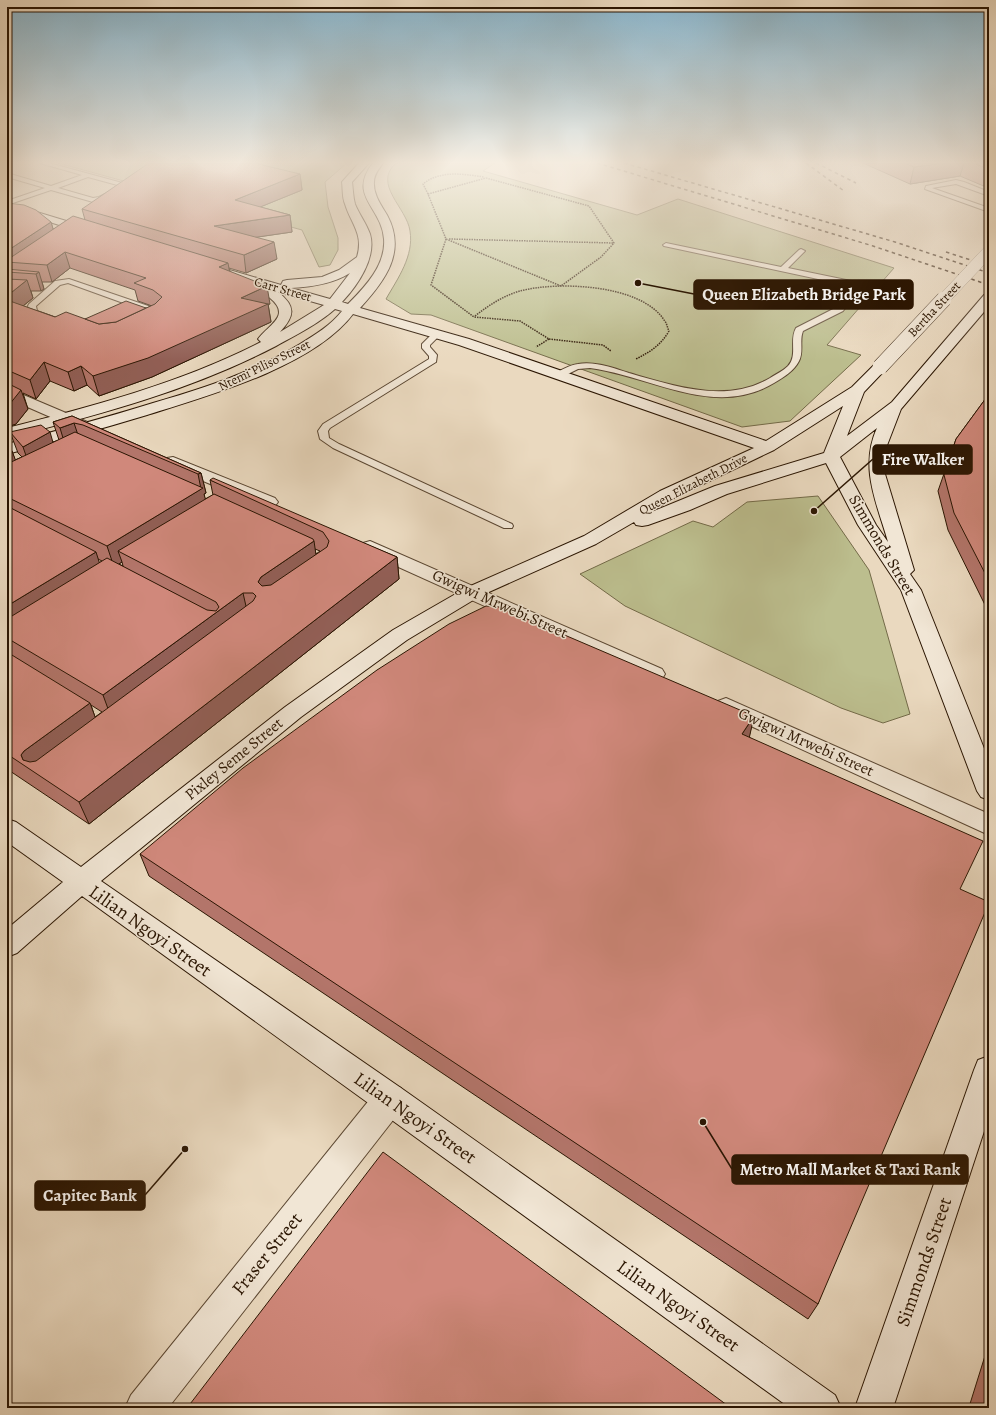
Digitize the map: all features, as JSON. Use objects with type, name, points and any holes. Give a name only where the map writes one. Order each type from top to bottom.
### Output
[{"type":"street","points":[[85,229],[104,235]]},
{"type":"street","name":"Ntemi Piliso Street","points":[[9,446],[66,418],[198,376],[246,355],[310,321],[334,303],[357,273],[365,254],[366,237],[362,229]]},
{"type":"street","name":"Ntemi Piliso Street","points":[[9,446],[50,441],[210,390],[249,375],[295,353],[338,324],[368,292],[387,258],[390,235],[388,229]]},
{"type":"street","name":"Bertha Street","points":[[880,367],[989,250]]},
{"type":"street","points":[[246,279],[287,284],[317,282],[343,274],[352,268],[365,254]]},
{"type":"street","name":"Carr Street","points":[[216,269],[437,334],[768,447]]},
{"type":"street","points":[[246,279],[279,298],[286,307],[286,316],[276,330],[246,355]]},
{"type":"street","points":[[590,540],[684,506],[721,490],[831,456],[897,405],[989,298]]},
{"type":"street","name":"Queen Elizabeth Drive","points":[[473,592],[590,540],[666,495],[768,447],[857,390],[880,367]]},
{"type":"street","points":[[831,456],[857,390]]},
{"type":"street","points":[[7,392],[87,428],[109,436]]},
{"type":"street","points":[[897,405],[878,444],[876,474],[911,590]]},
{"type":"street","points":[[159,456],[224,489],[280,507]]},
{"type":"street","name":"Simmonds Street","points":[[831,456],[867,526],[911,590],[989,790]]},
{"type":"street","name":"Gwigwi Mrwebi Street","points":[[352,539],[669,681]]},
{"type":"street","name":"Pixley Seme Street","points":[[7,944],[81,882],[293,712],[400,635],[473,592]]},
{"type":"street","name":"Gwigwi Mrwebi Street","points":[[706,697],[989,825]]},
{"type":"street","name":"Lilian Ngoyi Street","points":[[7,829],[390,1099],[822,1408]]},
{"type":"street","name":"Simmonds Street","points":[[874,1408],[989,1070]]},
{"type":"street","name":"Fraser Street","points":[[144,1408],[390,1099]]},
{"type":"lane","points":[[560,375],[578,366],[592,367],[676,388],[712,395],[732,396],[750,392],[771,382],[790,367],[798,355],[797,334],[799,330],[840,309],[858,287],[848,283],[666,245]]},
{"type":"lane","points":[[783,269],[801,252]]},
{"type":"lane","points":[[69,281],[160,314],[156,319],[125,334],[105,339],[34,312],[32,306],[40,295],[51,286],[69,281]]},
{"type":"lane","points":[[437,334],[426,344],[426,348],[433,355],[433,360],[326,426],[323,431],[325,438],[336,446],[508,526]]},
{"type":"path","points":[[442,229],[446,239],[431,285],[474,317],[520,321],[549,339],[603,345],[616,354]]},
{"type":"path","points":[[605,229],[614,243]]},
{"type":"path","points":[[446,239],[614,243]]},
{"type":"path","points":[[446,239],[561,286]]},
{"type":"path","points":[[561,286],[601,257],[614,243]]},
{"type":"path","points":[[474,317],[486,306],[504,297],[528,290],[561,286],[594,288],[621,294],[640,300],[655,309],[665,320],[669,331],[664,341],[652,352],[634,360]]},
{"type":"path","points":[[536,347],[549,339]]},
{"type":"green space","points":[[298,229],[335,229],[338,238],[338,250],[330,265],[319,267],[302,230]]},
{"type":"green space","points":[[410,229],[772,229],[894,268],[827,345],[861,355],[790,421],[742,427],[431,315],[411,314],[386,299],[400,275],[407,258],[411,240]]},
{"type":"green space","points":[[818,496],[869,570],[910,714],[883,723],[841,708],[625,606],[580,574],[693,521],[713,527],[747,502]]},
{"type":"building","points":[[7,229],[40,229],[7,251]]},
{"type":"building","points":[[53,229],[116,229],[228,263],[219,267],[267,286],[241,298],[268,304],[148,358],[93,376],[81,366],[68,372],[44,362],[30,380],[7,370],[7,300],[55,317],[66,312],[99,324],[116,322],[155,304],[162,297],[153,290],[134,283],[146,278],[65,252],[47,265],[7,262],[7,260]]},
{"type":"building","points":[[153,229],[225,229],[274,242],[244,255]]},
{"type":"building","points":[[7,269],[39,272],[36,274],[7,272]]},
{"type":"building","points":[[7,279],[27,280],[7,296]]},
{"type":"building","points":[[126,301],[146,308],[116,322],[99,324],[85,319]]},
{"type":"building","points":[[7,383],[21,390],[9,405],[7,405]]},
{"type":"building","points":[[989,394],[989,581],[954,513],[944,475],[956,439]]},
{"type":"building","points":[[72,416],[201,473],[198,474],[83,425],[74,423],[60,428],[53,422]]},
{"type":"building","points":[[41,425],[50,432],[23,447],[10,432]]},
{"type":"building","points":[[75,432],[203,488],[107,546],[7,497],[7,464]]},
{"type":"building","points":[[7,445],[12,451],[7,454]]},
{"type":"building","points":[[213,478],[397,557],[79,802],[7,754],[7,652],[90,703],[24,751],[21,755],[23,760],[30,762],[36,761],[253,601],[256,596],[253,593],[243,593],[103,695],[7,638],[7,619],[107,558],[207,610],[216,611],[219,607],[216,602],[118,551],[214,494],[313,539],[314,541],[261,577],[258,582],[262,586],[271,585],[327,547],[329,541],[323,532],[210,480]]},
{"type":"building","points":[[7,506],[96,552],[7,606]]},
{"type":"building","points":[[486,606],[499,607],[754,716],[742,734],[983,841],[960,889],[989,903],[818,1304],[140,854],[243,768],[377,670],[449,624]]},
{"type":"building","points":[[383,1152],[731,1408],[187,1408]]},
{"type":"building","points":[[989,1384],[989,1396],[986,1394]]},
{"type":"railway","points":[[817,229],[873,246],[989,285]]},
{"type":"railway","points":[[851,229],[989,273]]},
{"type":"railway","points":[[946,252],[989,266]]},
{"type":"place","name":"Queen Elizabeth Bridge Park","points":[[638,283]]},
{"type":"place","name":"Fire Walker","points":[[814,511]]},
{"type":"place","name":"Metro Mall Market & Taxi Rank","points":[[703,1122]]},
{"type":"place","name":"Capitec Bank","points":[[185,1149]]}]
